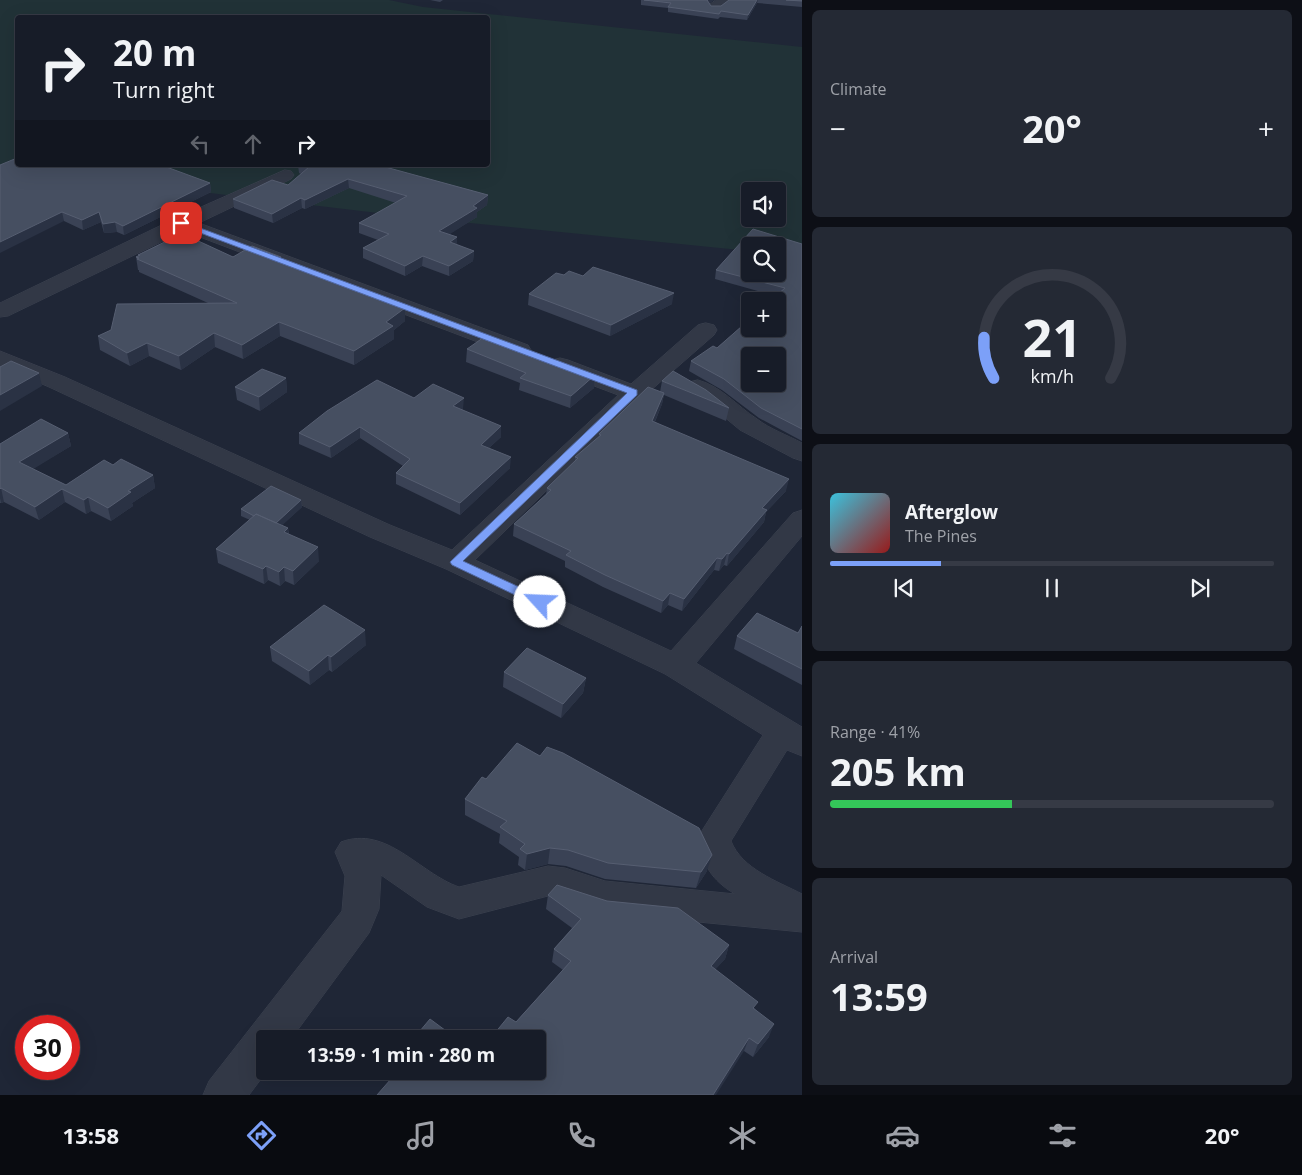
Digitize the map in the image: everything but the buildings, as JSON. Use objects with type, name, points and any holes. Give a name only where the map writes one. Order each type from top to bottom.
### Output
[{"type":"street","points":[[0,311],[181,223],[285,176]]},
{"type":"street","points":[[181,223],[634,392]]},
{"type":"street","points":[[456,562],[634,392],[706,330]]},
{"type":"street","points":[[0,358],[57,382],[380,531],[456,562],[676,666],[792,736],[713,840],[720,859],[734,875],[802,915]]},
{"type":"street","points":[[662,368],[713,396],[757,430],[802,452]]},
{"type":"street","points":[[676,666],[802,519]]},
{"type":"street","points":[[274,1030],[356,921],[361,909],[363,872],[352,852],[372,855],[387,860],[445,899],[459,903],[548,881],[558,881],[605,897],[802,915]]},
{"type":"street","points":[[224,1095],[256,1053]]},
{"type":"shaded area","points":[[0,0],[389,0],[423,7],[802,47],[802,256],[786,249],[786,237],[741,237],[741,250],[420,218],[0,168]]},
{"type":"route","points":[[181,223],[634,392],[456,562],[540,602]]}]
